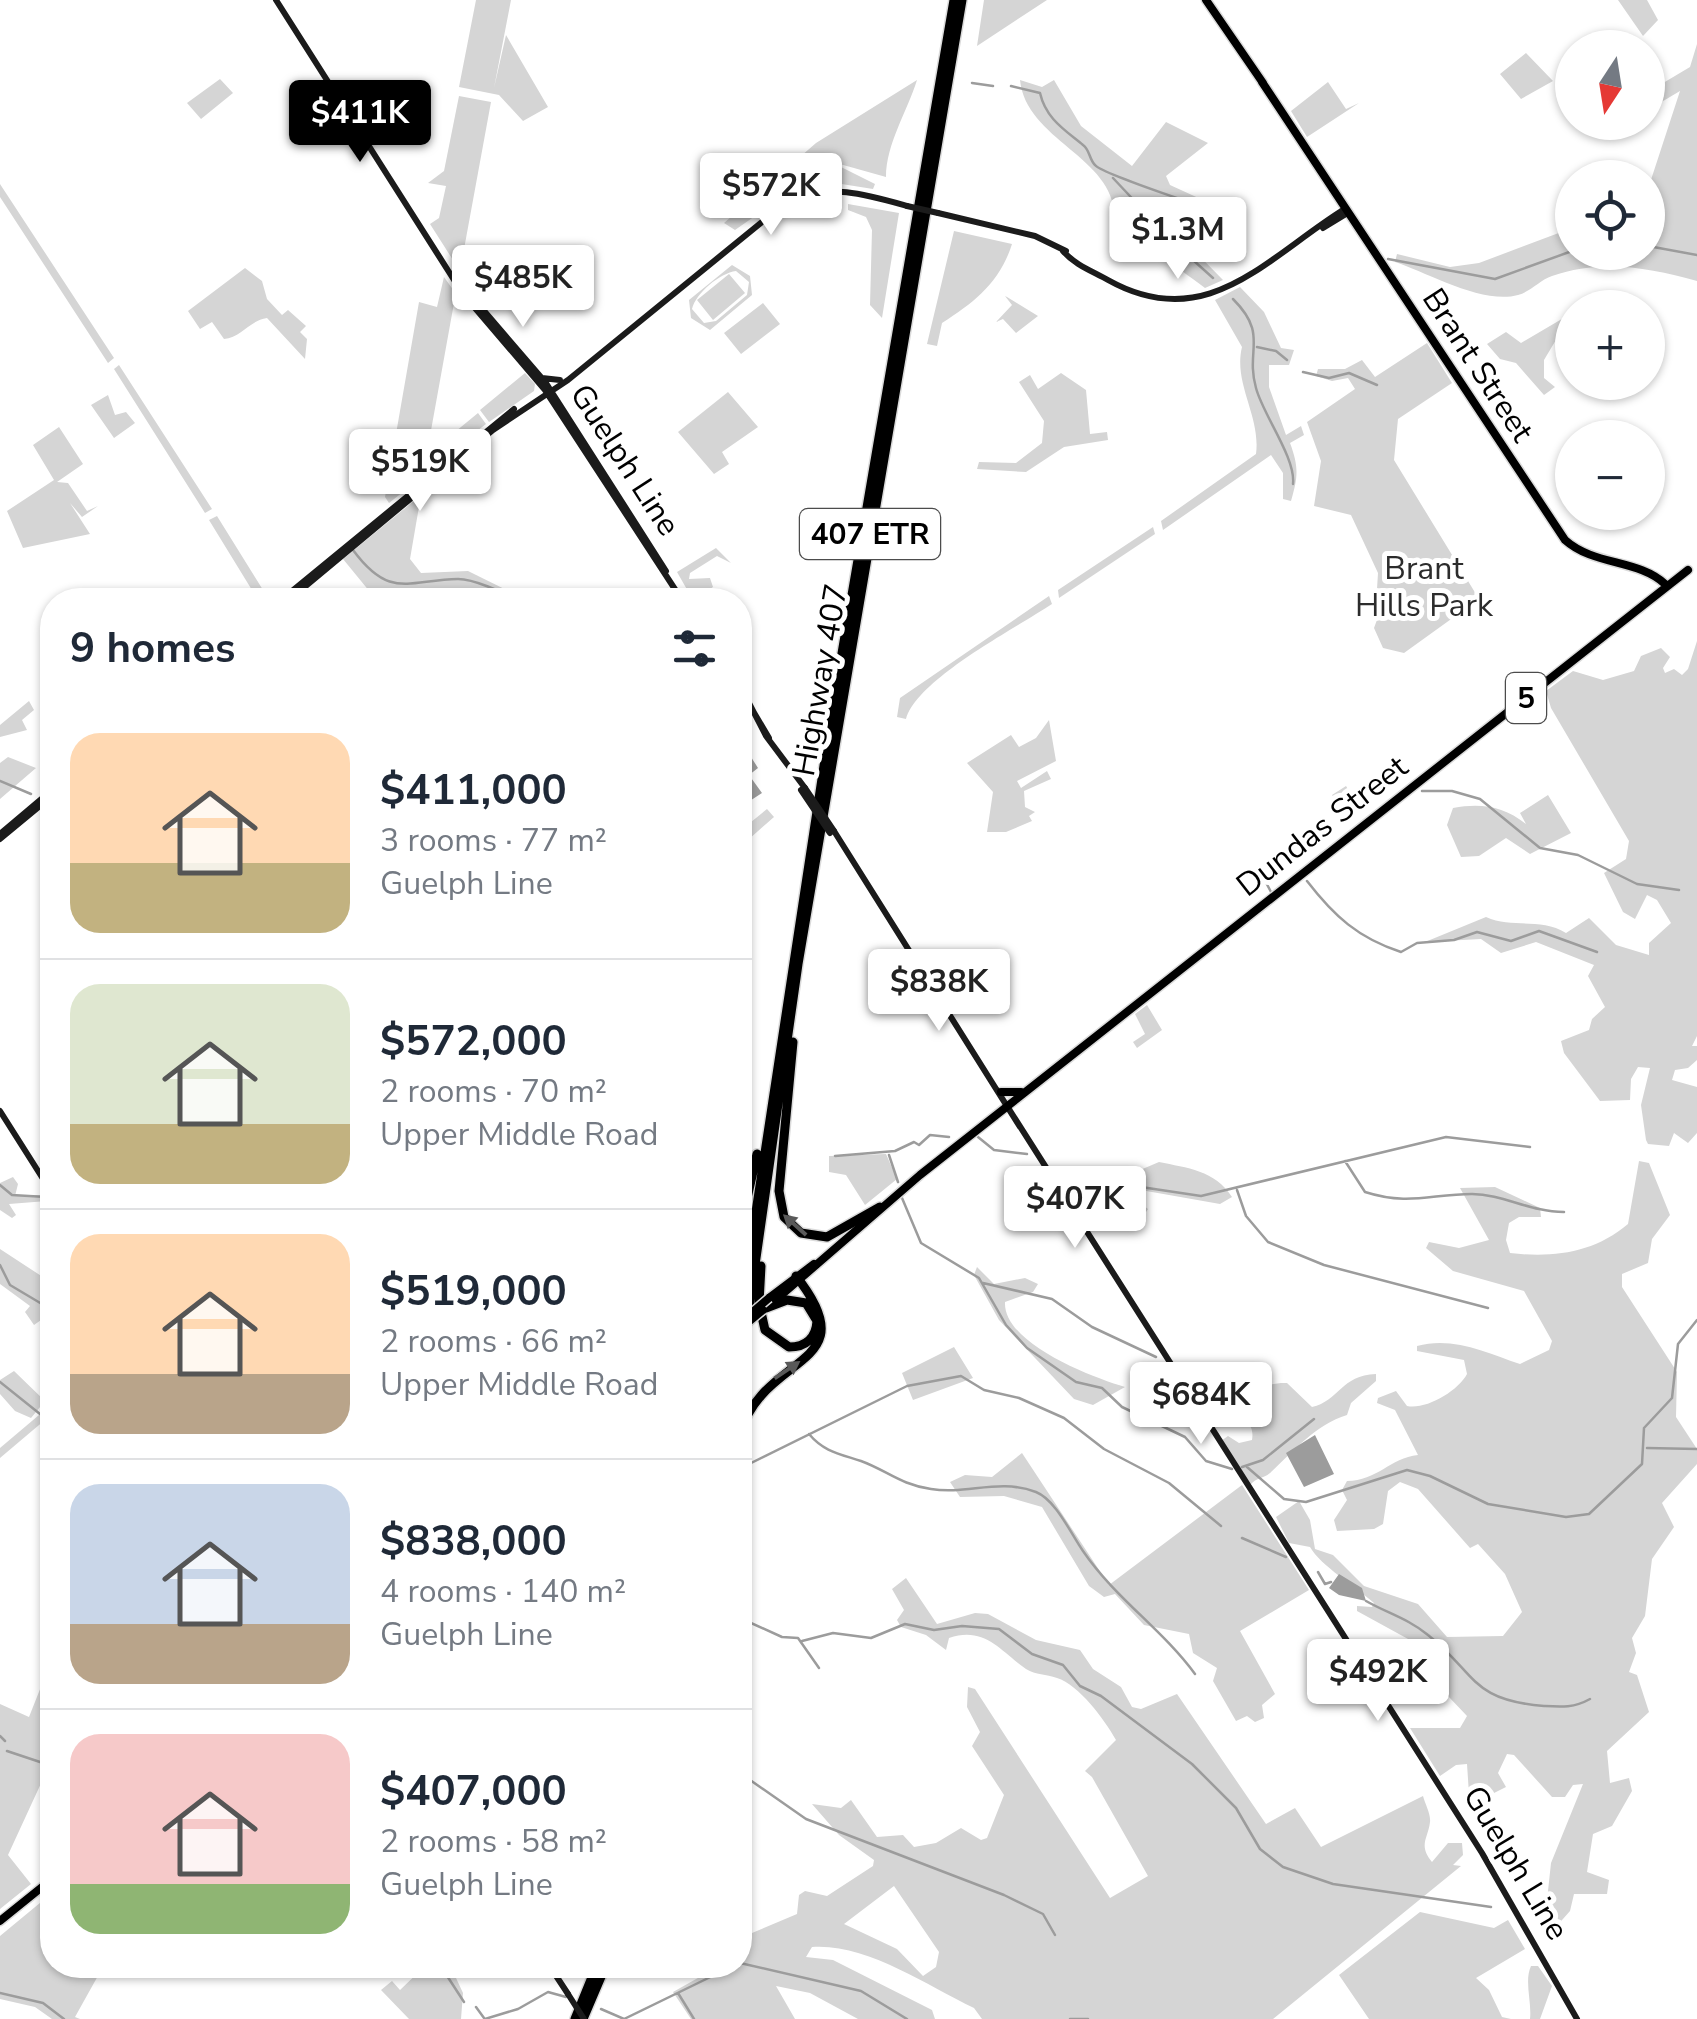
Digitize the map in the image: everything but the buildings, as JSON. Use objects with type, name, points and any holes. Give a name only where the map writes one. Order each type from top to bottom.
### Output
[{"type":"highway","name":"Highway 407","points":[[752,1237],[774,1078],[954,0]]},
{"type":"highway","name":"Highway 407","points":[[752,1285],[798,964],[962,0]]},
{"type":"highway","points":[[798,964],[779,1191],[782,1210],[794,1228],[818,1238],[841,1232],[880,1208]]},
{"type":"highway","points":[[752,1176],[774,1078]]},
{"type":"highway","points":[[763,1208],[758,1291],[762,1323],[782,1346],[802,1345],[812,1337],[816,1321],[806,1303],[768,1303]]},
{"type":"highway","points":[[752,1410],[761,1392],[811,1353],[822,1338],[822,1313],[798,1278]]},
{"type":"highway","points":[[575,2019],[591,1978]]},
{"type":"highway","points":[[584,2019],[601,1978]]},
{"type":"main road","name":"Guelph Line","points":[[276,0],[464,296],[548,390],[675,588]]},
{"type":"main road","name":"Brant Street","points":[[1206,0],[1565,540],[1598,561],[1650,575],[1665,584]]},
{"type":"main road","name":"Brant Street","points":[[1262,82],[1365,239]]},
{"type":"main road","points":[[300,588],[533,400],[571,376],[786,204],[805,194],[855,192],[1035,236],[1148,298],[1186,300],[1229,287],[1345,212]]},
{"type":"main road","points":[[1330,218],[1336,206],[1333,194]]},
{"type":"main road","points":[[1279,254],[1345,212]]},
{"type":"main road","points":[[533,400],[539,379],[562,381]]},
{"type":"main road","points":[[533,400],[556,403],[562,381]]},
{"type":"main road","name":"Dundas Street","points":[[752,1314],[1024,1091],[1697,563]]},
{"type":"main road","name":"Dundas Street","points":[[1646,602],[1688,570]]},
{"type":"main road","name":"Guelph Line","points":[[752,708],[1482,1853],[1577,2019]]},
{"type":"main road","points":[[0,837],[40,803]]},
{"type":"main road","name":"Guelph Line","points":[[993,1084],[1006,1106]]},
{"type":"main road","points":[[1000,1092],[1024,1091]]},
{"type":"main road","points":[[0,1111],[40,1174]]},
{"type":"main road","points":[[0,1922],[40,1888]]},
{"type":"main road","points":[[558,1978],[584,2019]]},
{"type":"green space","points":[[476,0],[511,0],[494,88],[506,35],[548,107],[523,121],[499,95],[459,87]]},
{"type":"green space","points":[[984,0],[1047,0],[977,46]]},
{"type":"green space","points":[[1618,0],[1647,0],[1658,20],[1649,30],[1639,30]]},
{"type":"green space","points":[[1697,44],[1697,281],[1648,270],[1665,270],[1665,160],[1657,160],[1680,91],[1665,100],[1665,82],[1690,67]]},
{"type":"green space","points":[[1526,53],[1553,81],[1521,99],[1500,74]]},
{"type":"green space","points":[[220,79],[233,93],[201,119],[187,103]]},
{"type":"green space","points":[[917,80],[893,140],[886,177],[829,161],[875,184],[873,189],[829,182],[823,164],[810,163],[798,172],[794,189],[735,230],[724,223],[816,143]]},
{"type":"green space","points":[[1020,80],[1042,87],[1054,80],[1081,126],[1132,166],[1166,122],[1208,143],[1166,176],[1170,185],[1205,201],[1241,200],[1220,220],[1176,203],[1171,227],[1223,280],[1205,288],[1143,235],[1114,222],[1112,200],[1103,182],[1038,119],[1026,101]]},
{"type":"green space","points":[[1328,82],[1346,109],[1359,103],[1307,137],[1291,111]]},
{"type":"green space","points":[[459,96],[491,102],[460,271],[430,224],[439,218],[446,186],[428,183],[444,171]]},
{"type":"green space","points":[[0,184],[114,358],[108,363],[0,197]]},
{"type":"green space","points":[[848,204],[899,213],[882,318],[870,305],[872,230],[866,217],[848,210]]},
{"type":"green space","points":[[954,231],[1012,244],[1001,269],[985,290],[942,323],[937,346],[927,344]]},
{"type":"green space","points":[[1555,234],[1555,270],[1576,270],[1504,297],[1472,292],[1395,262],[1397,254],[1450,267],[1479,263]]},
{"type":"green space","points":[[732,265],[750,276],[752,295],[710,330],[691,318],[689,300]],"holes":[[[736,271],[749,282],[747,295],[716,321],[704,323],[692,309],[703,290],[723,276]]]},
{"type":"green space","points":[[245,268],[262,281],[267,299],[282,315],[288,310],[306,326],[300,332],[307,339],[305,359],[267,318],[224,339],[212,322],[200,329],[188,311]]},
{"type":"green space","points":[[729,274],[745,293],[713,320],[697,300]]},
{"type":"green space","points":[[444,277],[459,298],[454,303],[428,447],[432,469],[389,503],[385,497],[419,302],[437,307]]},
{"type":"green space","points":[[1240,287],[1264,312],[1281,348],[1294,350],[1289,365],[1269,365],[1269,387],[1286,435],[1301,426],[1304,435],[1290,443],[1296,472],[1291,501],[1283,499],[1283,473],[1271,455],[1163,530],[1161,521],[1256,454],[1255,426],[1241,374],[1242,347],[1215,300]]},
{"type":"green space","points":[[1005,296],[1038,316],[1016,333],[1003,319],[996,322],[1012,305]]},
{"type":"green space","points":[[763,303],[780,324],[741,354],[724,333]]},
{"type":"green space","points":[[1555,323],[1555,342],[1544,360],[1544,378],[1555,387],[1544,395],[1516,363],[1500,359],[1487,344],[1506,332],[1521,343]]},
{"type":"green space","name":"Brant Hills Park","points":[[1427,343],[1452,383],[1398,419],[1394,460],[1479,599],[1404,653],[1383,648],[1374,628],[1384,601],[1377,589],[1378,573],[1351,515],[1314,506],[1321,461],[1307,422],[1355,389],[1348,378],[1332,381],[1316,376],[1318,369],[1345,369],[1362,360],[1375,377]]},
{"type":"green space","points":[[119,365],[212,509],[205,513],[114,369]]},
{"type":"green space","points":[[525,373],[535,384],[534,391],[489,422],[480,410]]},
{"type":"green space","points":[[1061,373],[1086,390],[1090,434],[1107,432],[1108,440],[1064,447],[1026,472],[977,469],[979,462],[1016,463],[1042,443],[1044,421],[1019,382],[1030,375],[1038,389]]},
{"type":"green space","points":[[728,392],[758,427],[722,452],[729,464],[714,474],[678,432]]},
{"type":"green space","points":[[108,395],[115,415],[126,412],[135,423],[114,438],[91,405]]},
{"type":"green space","points":[[478,413],[486,424],[434,464],[433,450]]},
{"type":"green space","points":[[59,427],[83,464],[57,482],[68,483],[87,511],[98,506],[82,517],[70,503],[90,534],[23,548],[7,511],[54,480],[33,445]]},
{"type":"green space","points":[[421,495],[410,559],[421,573],[468,571],[503,588],[367,588],[343,559]]},
{"type":"green space","points":[[217,516],[262,588],[251,588],[209,520]]},
{"type":"green space","points":[[1153,527],[1155,534],[1059,598],[1058,590]]},
{"type":"green space","points":[[716,548],[731,563],[717,556],[690,573],[689,579],[710,578],[711,588],[686,588],[677,572]]},
{"type":"green space","points":[[1049,596],[1052,604],[948,671],[914,704],[906,719],[897,717],[900,698]]},
{"type":"green space","points":[[1697,641],[1697,1036],[1692,1046],[1697,1046],[1697,1060],[1688,1068],[1675,1070],[1672,1080],[1697,1087],[1697,1133],[1688,1143],[1674,1133],[1669,1146],[1648,1144],[1646,1140],[1641,1105],[1650,1068],[1638,1067],[1631,1079],[1630,1100],[1600,1101],[1564,1053],[1561,1041],[1589,1030],[1592,1019],[1605,1007],[1588,976],[1594,965],[1536,942],[1501,953],[1481,939],[1425,942],[1486,917],[1547,925],[1566,933],[1589,918],[1616,945],[1649,955],[1649,943],[1671,923],[1657,900],[1647,895],[1635,919],[1623,912],[1604,873],[1626,859],[1629,841],[1551,708],[1546,691],[1573,671],[1603,680],[1634,671],[1641,656],[1661,648],[1670,657],[1663,668],[1665,673],[1674,669],[1682,675],[1688,669]]},
{"type":"green space","points":[[29,701],[34,710],[22,720],[27,730],[0,737],[0,725]]},
{"type":"green space","points":[[1049,720],[1056,761],[1017,781],[1021,788],[1047,771],[1051,779],[1024,791],[1025,807],[1035,812],[1029,816],[1032,821],[1006,832],[987,832],[993,792],[967,763],[1011,735],[1019,747],[1036,738]]},
{"type":"green space","points":[[8,757],[36,768],[0,799],[0,763]]},
{"type":"green space","points":[[1346,786],[1360,809],[1346,818],[1332,795]]},
{"type":"green space","points":[[1548,795],[1571,833],[1530,854],[1506,838],[1479,856],[1461,857],[1447,825],[1453,808],[1491,807],[1526,824],[1520,813]]},
{"type":"green space","points":[[767,809],[774,817],[752,836],[752,821]]},
{"type":"green space","points":[[1147,1005],[1162,1030],[1137,1048],[1133,1042],[1145,1034],[1135,1014]]},
{"type":"green space","points":[[886,1154],[897,1179],[865,1205],[846,1175],[829,1172],[829,1156]]},
{"type":"green space","points":[[1639,1161],[1649,1163],[1670,1215],[1652,1239],[1648,1263],[1622,1274],[1622,1287],[1677,1372],[1676,1417],[1697,1449],[1697,1464],[1662,1503],[1674,1527],[1652,1559],[1645,1616],[1632,1638],[1636,1653],[1629,1672],[1637,1675],[1649,1712],[1607,1751],[1610,1783],[1629,1778],[1632,1791],[1612,1826],[1593,1834],[1587,1872],[1609,1880],[1607,1894],[1574,1894],[1570,1911],[1555,1928],[1545,1919],[1551,1863],[1583,1784],[1573,1785],[1565,1797],[1552,1797],[1514,1755],[1507,1754],[1498,1773],[1506,1787],[1486,1797],[1469,1794],[1467,1764],[1456,1765],[1440,1776],[1410,1728],[1460,1728],[1467,1716],[1448,1696],[1419,1645],[1357,1611],[1357,1606],[1372,1607],[1374,1603],[1330,1569],[1310,1547],[1289,1543],[1276,1517],[1299,1501],[1310,1520],[1315,1549],[1333,1555],[1364,1586],[1418,1604],[1447,1637],[1503,1636],[1522,1612],[1505,1574],[1478,1544],[1470,1548],[1418,1489],[1400,1482],[1388,1491],[1383,1524],[1374,1529],[1337,1531],[1334,1520],[1347,1500],[1342,1490],[1347,1481],[1367,1477],[1418,1455],[1395,1410],[1377,1403],[1378,1398],[1396,1391],[1407,1406],[1423,1405],[1449,1393],[1467,1374],[1464,1360],[1417,1351],[1417,1346],[1457,1344],[1520,1364],[1549,1350],[1552,1341],[1524,1291],[1453,1271],[1426,1248],[1429,1242],[1459,1248],[1489,1240],[1460,1188],[1495,1187],[1540,1208],[1541,1217],[1519,1217],[1509,1223],[1506,1240],[1510,1253],[1557,1254],[1587,1247],[1628,1224]]},
{"type":"green space","points":[[1159,1162],[1209,1176],[1232,1197],[1220,1204],[1135,1189],[1129,1194],[1148,1209],[1144,1215],[1108,1198],[1082,1215],[1064,1187],[1105,1185]]},
{"type":"green space","points":[[13,1177],[18,1184],[15,1196],[40,1195],[40,1202],[9,1204],[16,1215],[12,1218],[0,1210],[0,1183]]},
{"type":"green space","points":[[0,1249],[40,1275],[40,1321],[34,1325],[25,1312],[30,1306],[0,1284]]},
{"type":"green space","points":[[977,1267],[994,1284],[1025,1278],[1038,1284],[1033,1292],[1005,1302],[1008,1317],[1018,1331],[1052,1356],[1125,1387],[1093,1405],[1074,1399],[999,1320],[974,1275]]},
{"type":"green space","points":[[954,1347],[973,1378],[913,1400],[902,1373]]},
{"type":"green space","points":[[14,1371],[40,1396],[40,1407],[31,1418],[15,1411],[0,1394],[0,1380]]},
{"type":"green space","points":[[1376,1374],[1376,1381],[1351,1403],[1347,1415],[1315,1432],[1270,1473],[1250,1485],[1221,1441],[1228,1436],[1239,1443],[1252,1440],[1245,1407],[1251,1394],[1265,1386],[1287,1383],[1312,1407],[1347,1383]]},
{"type":"green space","points":[[40,1414],[40,1424],[0,1458],[0,1448]]},
{"type":"green space","points":[[1022,1453],[1109,1585],[1242,1485],[1309,1590],[1240,1631],[1275,1694],[1262,1705],[1264,1718],[1255,1722],[1247,1716],[1236,1721],[1213,1681],[1217,1668],[1193,1653],[1189,1634],[1144,1625],[1115,1594],[1104,1597],[1089,1586],[1042,1507],[1004,1496],[960,1497],[950,1482],[965,1475],[992,1477]]},
{"type":"green space","points":[[906,1578],[937,1624],[975,1613],[988,1614],[1036,1640],[1080,1650],[1093,1669],[1121,1687],[1132,1707],[1141,1709],[1177,1694],[1266,1824],[1295,1808],[1321,1847],[1423,1796],[1430,1819],[1425,1846],[1428,1856],[1432,1862],[1448,1843],[1462,1843],[1463,1855],[1453,1865],[1461,1866],[1273,2019],[982,2019],[974,2008],[874,1958],[812,1947],[806,1957],[833,1960],[932,2010],[935,2019],[858,2019],[810,1993],[776,1986],[795,2019],[691,2019],[673,1992],[698,1978],[752,1978],[752,1933],[797,1914],[799,1895],[805,1891],[827,1896],[873,1866],[874,1860],[839,1835],[812,1804],[841,1808],[851,1800],[877,1837],[903,1835],[914,1847],[936,1843],[961,1828],[981,1840],[987,1838],[1004,1795],[972,1746],[980,1732],[967,1707],[968,1687],[975,1689],[1110,1898],[1148,1876],[1085,1771],[1116,1740],[1090,1704],[1065,1682],[1026,1669],[982,1638],[949,1638],[946,1650],[926,1635],[901,1627],[897,1620],[904,1610],[892,1589]],"holes":[[[894,1886],[939,1952],[936,1967],[923,1976],[897,1949],[844,1924]]]},
{"type":"green space","points":[[40,1689],[40,1786],[8,1855],[31,1884],[0,1909],[0,1704],[29,1717]]},
{"type":"green space","points":[[40,1903],[40,1978],[97,1978],[75,2017],[80,2019],[52,2019],[35,2007],[0,1999],[0,1936]]},
{"type":"green space","points":[[1420,1912],[1494,1928],[1508,1920],[1525,1949],[1476,1978],[1489,1990],[1502,2017],[1511,2019],[1369,2019],[1339,1975]]},
{"type":"green space","points":[[1531,1966],[1538,1966],[1552,1986],[1540,2019],[1530,2019]]},
{"type":"green space","points":[[412,1978],[456,1978],[463,1993],[461,2019],[409,2019],[381,1990],[392,1981],[400,1990]]},
{"type":"shaded area","points":[[752,779],[762,793],[752,800]]},
{"type":"shaded area","points":[[1315,1435],[1334,1474],[1304,1487],[1286,1453]]},
{"type":"shaded area","points":[[1339,1574],[1362,1588],[1366,1601],[1339,1595],[1329,1588]]},
{"type":"waterway","points":[[972,83],[993,86]]},
{"type":"waterway","points":[[1011,86],[1040,93],[1051,117],[1085,147],[1093,163],[1102,169],[1230,213]]},
{"type":"waterway","points":[[1113,178],[1213,278]]},
{"type":"waterway","points":[[1665,249],[1697,255]]},
{"type":"waterway","points":[[1388,259],[1495,279],[1555,257]]},
{"type":"waterway","points":[[1233,299],[1250,323],[1256,388],[1284,449],[1293,484]]},
{"type":"waterway","points":[[1257,347],[1276,351],[1287,360]]},
{"type":"waterway","points":[[1303,372],[1329,378],[1349,373],[1377,385]]},
{"type":"waterway","points":[[353,550],[366,566],[389,581],[401,584],[465,580],[492,588]]},
{"type":"waterway","points":[[0,781],[31,794]]},
{"type":"waterway","points":[[1422,791],[1452,791],[1480,799],[1540,848],[1578,855],[1637,884],[1679,890]]},
{"type":"waterway","points":[[1261,873],[1271,892]]},
{"type":"waterway","points":[[1307,881],[1348,924],[1401,952],[1417,943],[1454,940],[1477,932],[1511,941],[1539,931],[1597,952]]},
{"type":"waterway","points":[[835,1156],[895,1151],[914,1142],[919,1145],[930,1135],[949,1137]]},
{"type":"waterway","points":[[978,1137],[994,1150],[1027,1154]]},
{"type":"waterway","points":[[1055,1174],[1083,1188],[1141,1187],[1201,1196],[1446,1137],[1530,1147]]},
{"type":"waterway","points":[[889,1155],[898,1182]]},
{"type":"waterway","points":[[1345,1161],[1365,1192],[1381,1196],[1407,1199],[1483,1195],[1564,1212]]},
{"type":"waterway","points":[[0,1185],[12,1195],[40,1197]]},
{"type":"waterway","points":[[1237,1190],[1246,1216],[1268,1242],[1324,1265],[1488,1308]]},
{"type":"waterway","points":[[902,1198],[921,1243],[979,1278],[1006,1325],[1027,1348],[1076,1382],[1102,1388],[1122,1407],[1185,1437],[1206,1461],[1232,1469]]},
{"type":"waterway","points":[[0,1265],[10,1285],[40,1303]]},
{"type":"waterway","points":[[983,1283],[1052,1299],[1092,1327],[1156,1357]]},
{"type":"waterway","points":[[1247,1467],[1284,1499],[1306,1502],[1407,1470],[1430,1476],[1488,1504],[1566,1517],[1589,1514],[1642,1464],[1644,1428],[1672,1398],[1678,1344],[1697,1320]]},
{"type":"waterway","points":[[752,1463],[907,1386],[961,1376],[984,1390],[1019,1398],[1064,1418],[1104,1449],[1169,1483],[1221,1526]]},
{"type":"waterway","points":[[0,1382],[40,1414]]},
{"type":"waterway","points":[[1242,1467],[1263,1460],[1314,1419]]},
{"type":"waterway","points":[[809,1434],[833,1452],[920,1487],[944,1490],[1009,1486],[1043,1496],[1096,1568],[1195,1674]]},
{"type":"waterway","points":[[1647,1448],[1697,1449]]},
{"type":"waterway","points":[[1242,1538],[1286,1557]]},
{"type":"waterway","points":[[1318,1572],[1325,1584],[1331,1582]]},
{"type":"waterway","points":[[1366,1601],[1421,1629],[1477,1683],[1502,1698],[1556,1707],[1590,1699]]},
{"type":"waterway","points":[[752,1623],[782,1637],[798,1638],[819,1668]]},
{"type":"waterway","points":[[802,1641],[833,1633],[871,1638],[905,1624],[934,1630],[962,1626],[999,1629],[1032,1654],[1063,1665],[1080,1686],[1101,1696],[1192,1764],[1236,1808],[1260,1849],[1283,1867],[1333,1884],[1491,1907]]},
{"type":"waterway","points":[[0,1736],[5,1741]]},
{"type":"waterway","points":[[7,1751],[40,1762]]},
{"type":"waterway","points":[[752,1781],[806,1819],[1004,1895],[1043,1914],[1055,1935]]},
{"type":"waterway","points":[[752,1966],[861,1991],[907,2019]]},
{"type":"waterway","points":[[448,1978],[464,2002]]},
{"type":"waterway","points":[[601,2009],[624,2019],[708,1978]]},
{"type":"waterway","points":[[485,2019],[518,2009],[548,1992],[566,1997]]},
{"type":"waterway","points":[[0,1993],[43,2003],[64,2019]]},
{"type":"waterway","points":[[678,1993],[694,2019]]},
{"type":"waterway","points":[[476,2007],[484,2018]]},
{"type":"waterway","points":[[1070,2019],[1088,2019]]}]
